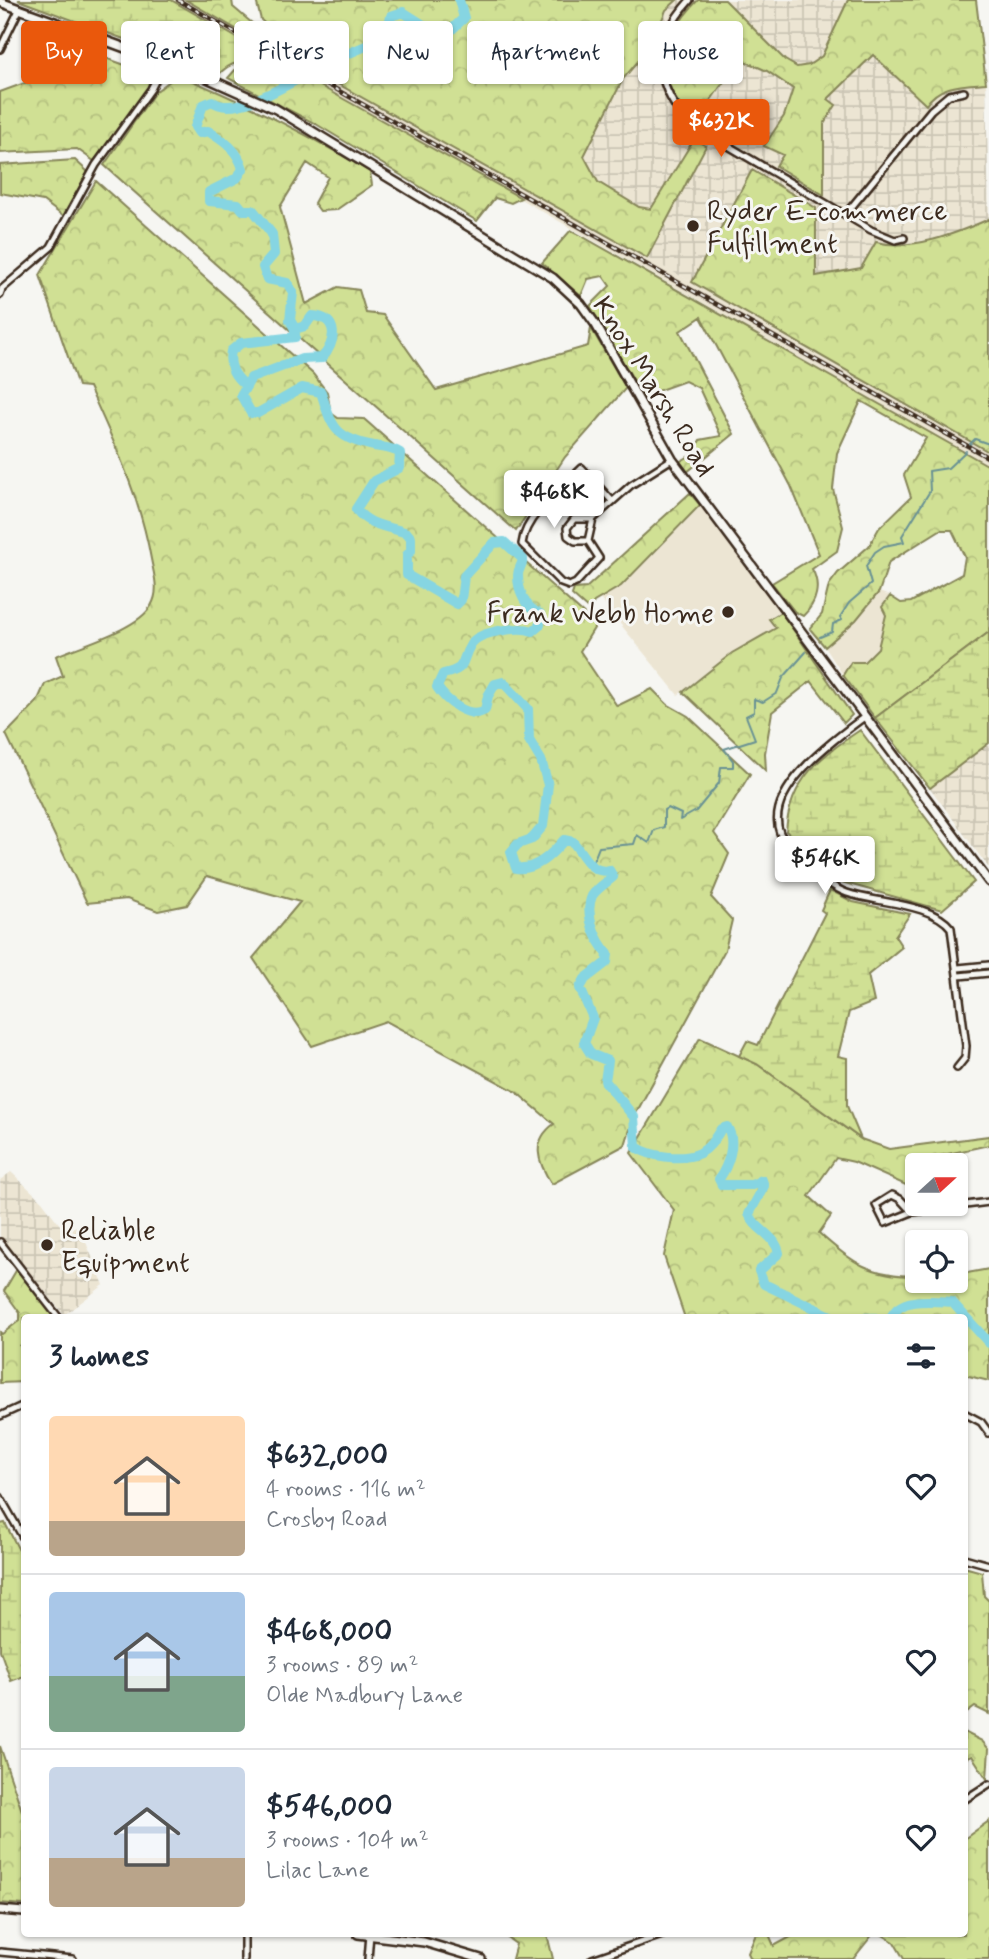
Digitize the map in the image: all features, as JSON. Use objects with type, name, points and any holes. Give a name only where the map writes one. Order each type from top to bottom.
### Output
[{"type":"main road","name":"Knox Marsh Road","points":[[0,2],[121,46]]},
{"type":"main road","name":"Knox Marsh Road","points":[[220,83],[264,103],[354,154],[553,278],[581,304],[596,324],[672,459],[863,718],[988,878]]},
{"type":"main road","points":[[0,1910],[21,1912]]},
{"type":"main road","points":[[391,1937],[425,1942],[481,1959]]},
{"type":"street","points":[[690,0],[670,25],[661,51],[661,74],[674,106],[686,121],[733,151],[884,237],[904,238]]},
{"type":"street","points":[[0,49],[19,10]]},
{"type":"street","points":[[0,295],[2,289],[51,247],[96,165],[154,84]]},
{"type":"street","points":[[845,215],[930,110],[949,95],[964,92]]},
{"type":"street","points":[[612,501],[582,468],[528,526],[522,544],[561,583],[569,586],[576,583],[599,558],[588,541],[593,519],[639,480],[672,459]]},
{"type":"street","points":[[588,541],[571,539],[567,528],[574,519],[593,519]]},
{"type":"street","points":[[863,718],[813,757],[790,786],[780,813],[780,832],[801,856],[839,890],[932,913],[943,919],[954,933],[966,1053],[957,1068]]},
{"type":"street","points":[[958,968],[989,965]]},
{"type":"street","points":[[959,976],[989,973]]},
{"type":"street","points":[[892,1195],[900,1199],[912,1212],[885,1223],[876,1205],[892,1195]]},
{"type":"street","points":[[968,1205],[989,1202]]},
{"type":"street","points":[[0,1241],[56,1314]]},
{"type":"street","points":[[0,1416],[21,1406]]},
{"type":"street","points":[[968,1415],[981,1422],[989,1433]]},
{"type":"street","points":[[0,1497],[21,1534]]},
{"type":"street","points":[[968,1559],[989,1565]]},
{"type":"street","points":[[968,1797],[989,1784]]},
{"type":"street","points":[[244,1937],[244,1959]]},
{"type":"street","points":[[368,1959],[370,1937]]},
{"type":"street","points":[[592,1959],[656,1937]]},
{"type":"street","points":[[0,1952],[73,1959]]},
{"type":"shaded area","points":[[171,0],[186,0],[234,27],[234,36],[220,28],[220,21],[208,21]]},
{"type":"shaded area","points":[[677,0],[698,0],[677,21],[661,21],[666,10]]},
{"type":"shaded area","points":[[725,0],[848,0],[822,56],[809,65],[797,67],[785,60]]},
{"type":"shaded area","points":[[874,54],[926,105],[932,95],[951,87],[986,83],[989,219],[953,235],[893,246],[876,242],[861,268],[815,276],[752,170],[692,282],[647,258],[706,146],[694,139],[652,209],[639,207],[598,182],[584,156],[620,84],[624,84],[624,78],[638,61],[638,84],[669,84],[671,92],[696,120],[722,84],[743,84],[743,60],[767,71],[794,89],[784,116],[783,155],[776,166],[824,194],[824,124],[836,105],[828,99]]},
{"type":"shaded area","points":[[318,84],[337,84],[692,282],[989,452],[989,466]]},
{"type":"shaded area","points":[[700,505],[781,612],[773,615],[777,627],[732,653],[678,695],[600,599],[621,586]]},
{"type":"shaded area","points":[[879,592],[890,596],[882,606],[887,615],[878,649],[864,662],[851,662],[843,675],[825,647],[856,620]]},
{"type":"shaded area","points":[[989,743],[989,867],[988,867],[930,788]]},
{"type":"shaded area","name":"Reliable Equipment","points":[[11,1172],[42,1201],[63,1229],[79,1226],[104,1285],[65,1314],[0,1236],[0,1180]]},
{"type":"green space","points":[[18,0],[171,0],[208,21],[121,21],[121,38],[107,33],[107,21],[75,21]]},
{"type":"green space","points":[[186,0],[232,0],[233,7],[250,21],[234,21],[234,28]]},
{"type":"green space","points":[[256,0],[677,0],[666,10],[661,21],[638,21],[638,61],[624,78],[624,21],[467,21],[467,84],[620,84],[584,156],[598,182],[639,207],[651,209],[694,139],[706,146],[647,258],[338,84],[349,84],[349,21],[261,20]]},
{"type":"green space","points":[[698,0],[725,0],[785,60],[797,67],[809,65],[822,56],[848,0],[976,0],[986,83],[945,89],[931,98],[926,105],[873,55],[828,99],[836,105],[824,124],[824,195],[776,166],[783,155],[764,146],[784,116],[793,89],[767,71],[743,60],[743,21],[681,21]]},
{"type":"green space","points":[[220,28],[234,36],[234,64],[220,73]]},
{"type":"green space","points":[[107,59],[121,64],[121,84],[149,84],[94,161],[77,149],[0,153],[0,92],[22,84],[107,84]]},
{"type":"green space","points":[[166,84],[199,84],[276,119],[370,172],[372,185],[336,210],[320,211],[314,203],[328,177],[307,163],[280,207],[306,304],[338,287],[359,290],[366,313],[383,315],[436,390],[588,346],[591,328],[626,388],[565,457],[516,531],[104,165],[155,92]]},
{"type":"green space","points":[[239,84],[317,84],[521,198],[511,203],[495,198],[477,221],[316,124]]},
{"type":"green space","points":[[669,84],[722,84],[696,121],[671,91]]},
{"type":"green space","points":[[75,160],[88,172],[63,216],[43,201],[0,193],[0,165]]},
{"type":"green space","points":[[752,170],[816,208],[816,276],[861,268],[876,242],[919,243],[989,219],[989,452],[692,282]]},
{"type":"green space","points":[[96,181],[313,374],[327,392],[331,413],[338,418],[364,419],[596,625],[580,651],[617,706],[652,689],[667,704],[688,716],[750,774],[714,833],[729,854],[711,897],[732,920],[725,950],[634,1117],[625,1145],[552,1184],[540,1160],[539,1145],[542,1137],[554,1124],[515,1091],[386,1021],[312,1046],[253,958],[300,902],[207,876],[187,905],[158,911],[127,899],[87,903],[6,734],[37,702],[45,684],[63,676],[56,656],[108,636],[134,622],[151,606],[156,589],[146,536],[133,492],[89,387],[78,386],[40,275]]},
{"type":"green space","points":[[571,230],[989,466],[989,632],[875,718],[843,675],[851,662],[864,662],[878,648],[886,615],[882,607],[890,596],[901,603],[911,602],[962,574],[965,557],[952,530],[940,530],[889,562],[879,592],[856,620],[825,647],[810,629],[822,614],[829,585],[838,573],[869,546],[879,528],[911,497],[904,475],[926,438],[861,401],[837,453],[833,489],[843,527],[837,551],[812,569],[817,587],[814,600],[803,616],[795,612],[772,583],[819,554],[791,486],[701,317],[680,331],[734,434],[687,472],[679,462],[693,454],[700,440],[721,436],[699,388],[685,381],[643,396],[590,306],[610,286],[603,276],[588,279],[581,296],[542,263]]},
{"type":"green space","points":[[690,493],[700,505],[621,586],[594,602],[589,610],[572,595],[574,589],[586,588]]},
{"type":"green space","points":[[781,612],[852,715],[844,723],[811,681],[772,712],[765,753],[766,771],[683,692],[732,653],[776,628],[769,619]]},
{"type":"green space","points":[[989,632],[989,743],[930,788],[875,718]]},
{"type":"green space","points":[[860,730],[974,882],[942,910],[838,881],[786,831],[794,797],[801,783],[820,760]]},
{"type":"green space","points":[[830,890],[853,902],[910,914],[895,936],[902,947],[868,975],[874,1002],[849,1012],[838,1056],[847,1058],[847,1106],[861,1139],[757,1064],[739,1056],[747,1041],[758,1045],[825,913],[821,910]]},
{"type":"green space","points":[[700,1038],[757,1064],[861,1139],[889,1149],[989,1136],[989,1145],[952,1153],[905,1153],[905,1185],[854,1162],[836,1158],[809,1196],[831,1216],[819,1233],[863,1266],[887,1274],[905,1275],[905,1293],[968,1293],[968,1273],[989,1269],[989,1381],[968,1376],[968,1314],[684,1314],[664,1256],[674,1210],[631,1153]]},
{"type":"green space","points":[[17,1269],[52,1314],[21,1314],[21,1382],[0,1383],[0,1332],[2,1334],[20,1320],[20,1313],[4,1291]]},
{"type":"green space","points":[[5,1523],[21,1554],[21,1677],[11,1681],[0,1650],[0,1524]]},
{"type":"green space","points":[[968,1568],[982,1572],[984,1596],[989,1601],[989,1714],[975,1707],[968,1712]]},
{"type":"green space","points":[[968,1734],[982,1741],[989,1749],[987,1779],[972,1756],[968,1758]]},
{"type":"green space","points":[[0,1746],[21,1808],[21,1905],[0,1903]]},
{"type":"green space","points":[[989,1821],[989,1959],[904,1959],[894,1942],[886,1937],[968,1937],[968,1836]]},
{"type":"green space","points":[[506,1937],[548,1937],[553,1959],[512,1959],[516,1944]]},
{"type":"green space","points":[[755,1937],[770,1937],[774,1946],[790,1937],[871,1937],[853,1959],[751,1959],[748,1953]]},
{"type":"waterway","points":[[295,329],[290,320],[293,292],[287,283],[267,279],[263,267],[274,254],[272,234],[253,210],[243,210],[238,204],[209,201],[209,192],[237,178],[243,169],[238,156],[220,138],[208,131],[199,133],[195,127],[203,105],[212,101],[222,106],[235,106],[264,96],[333,60],[385,38],[391,16],[403,12],[433,31],[449,32],[464,18],[459,0]]},
{"type":"waterway","points":[[295,329],[305,326],[312,316],[327,321],[333,332],[327,352],[322,358],[302,359],[251,378],[241,395],[251,413],[258,413],[302,388],[321,392],[332,422],[343,435],[361,443],[400,453],[399,468],[374,481],[356,509],[373,523],[407,533],[411,538],[411,551],[407,555],[407,575],[457,604],[461,600],[464,576],[494,543],[504,542],[523,559],[518,573],[519,587],[526,603],[540,614],[540,625],[533,631],[500,631],[475,640],[467,650],[460,667],[443,674],[437,687],[458,708],[472,713],[485,710],[488,696],[495,684],[503,682],[528,709],[529,740],[541,760],[548,785],[543,826],[532,839],[518,844],[511,852],[516,868],[537,864],[564,840],[573,842],[592,867],[609,870],[613,877],[594,893],[590,903],[592,927],[608,954],[607,962],[585,979],[580,988],[593,1018],[584,1043],[591,1054],[608,1061],[605,1081],[634,1117],[636,1147],[667,1157],[685,1157],[700,1153],[721,1129],[727,1127],[731,1147],[728,1161],[719,1179],[722,1185],[752,1185],[762,1180],[764,1186],[749,1214],[773,1241],[779,1253],[759,1271],[764,1284],[827,1314]]},
{"type":"waterway","points":[[246,386],[233,370],[231,351],[241,343],[295,337],[295,329]]},
{"type":"waterway","points":[[970,444],[975,439],[989,444]]},
{"type":"waterway","points":[[820,637],[832,632],[833,624],[842,620],[840,617],[849,603],[871,584],[866,566],[875,552],[884,546],[904,542],[902,536],[930,491],[929,471],[948,468],[966,451]]},
{"type":"waterway","points":[[591,867],[599,847],[634,844],[637,835],[649,843],[654,830],[664,827],[664,810],[668,808],[681,814],[680,820],[696,811],[719,783],[721,767],[733,767],[733,761],[724,749],[755,739],[746,716],[754,712],[754,699],[763,702],[777,693],[783,678],[806,652]]},
{"type":"waterway","points":[[893,1314],[901,1306],[917,1301],[952,1302],[963,1314]]},
{"type":"waterway","points":[[968,1320],[989,1343]]},
{"type":"railway","points":[[178,0],[989,458]]},
{"type":"place","name":"Ryder E-commerce Fulfillment","points":[[693,226]]},
{"type":"place","name":"Frank Webb Home","points":[[728,612]]},
{"type":"place","name":"Reliable Equipment","points":[[47,1245]]}]
